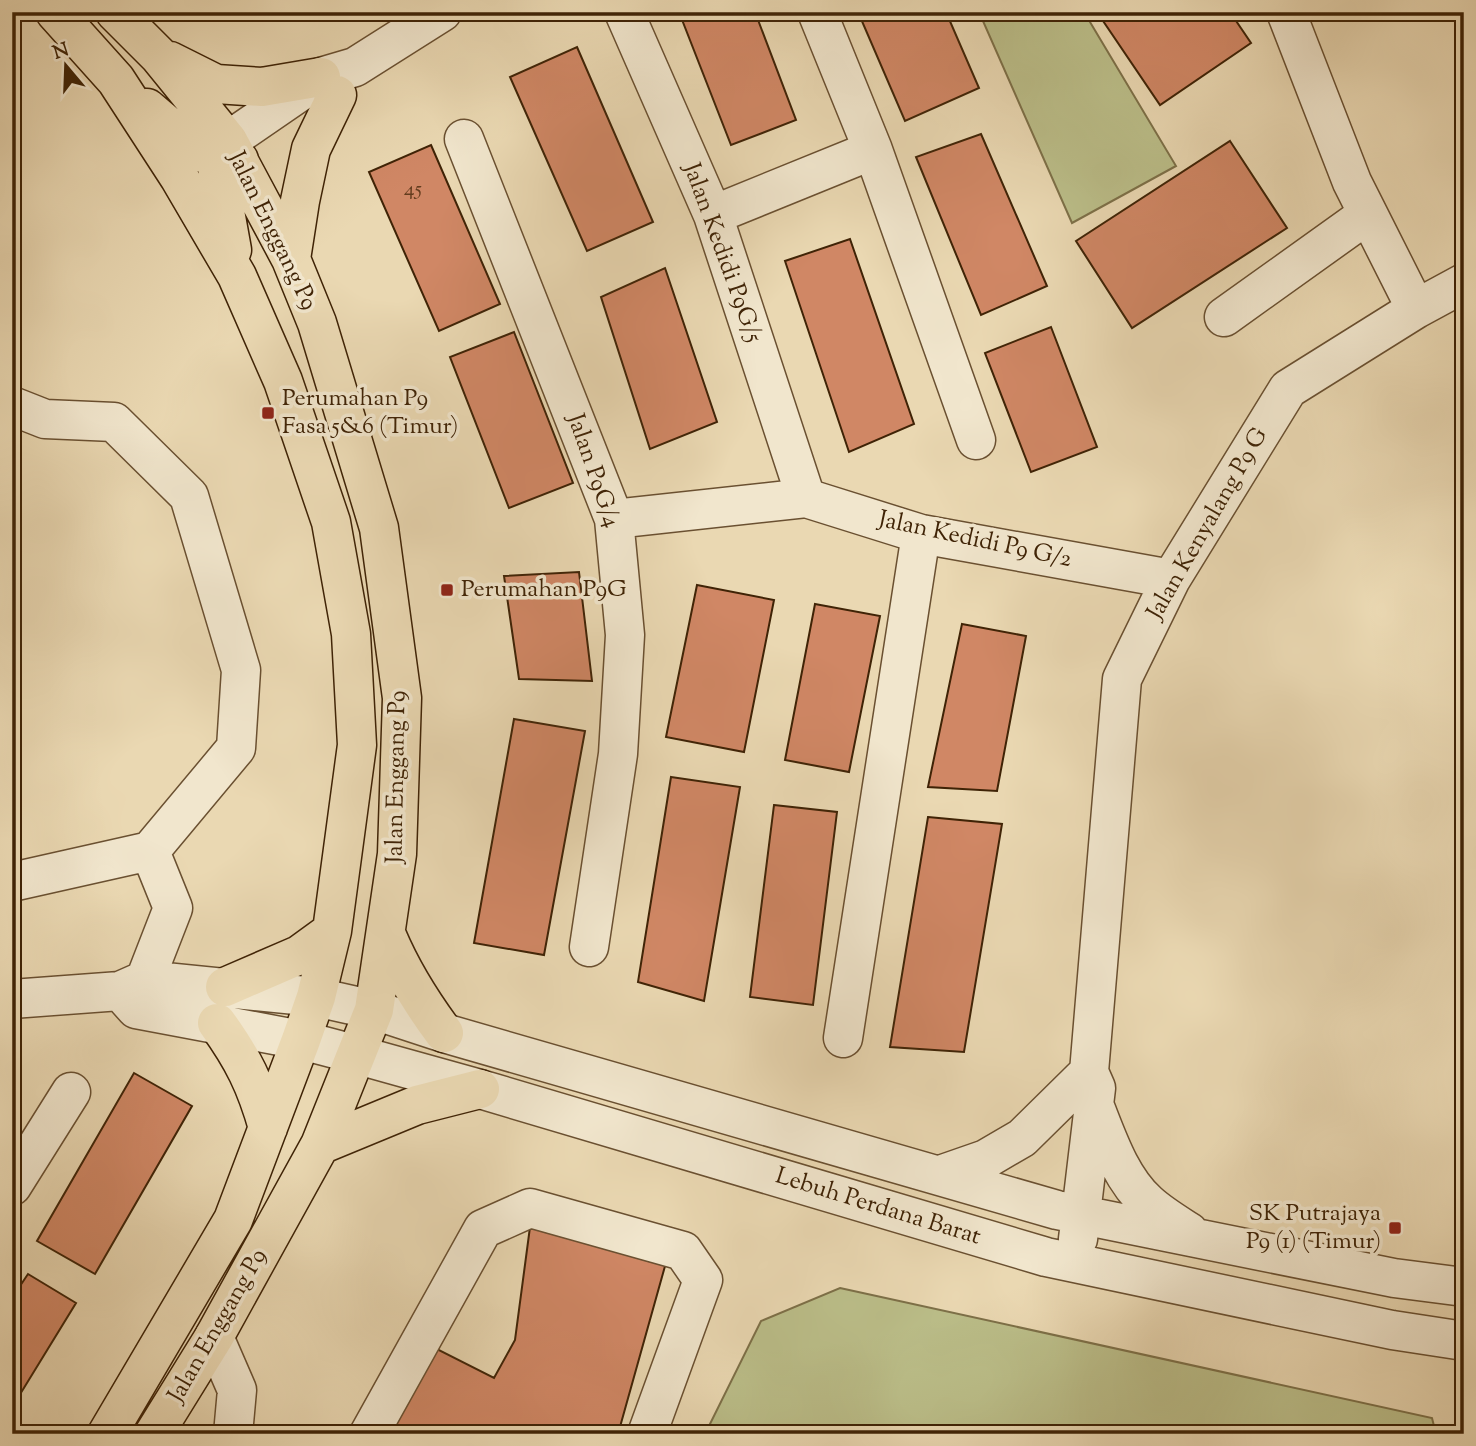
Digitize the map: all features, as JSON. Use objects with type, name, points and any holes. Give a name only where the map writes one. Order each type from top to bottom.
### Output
[{"type":"main road","name":"Jalan Enggang P9","points":[[55,12],[116,80],[179,177],[237,276],[284,381],[331,522],[351,634],[357,745],[332,930],[316,998],[301,1040],[233,1220],[107,1434]]},
{"type":"main road","name":"Jalan Enggang P9","points":[[115,12],[159,56],[228,154],[291,259],[317,323],[379,528],[402,698],[397,854],[374,1010],[320,1145],[214,1337],[154,1434]]},
{"type":"main road","points":[[159,56],[216,84],[262,88],[338,80],[311,149],[291,259]]},
{"type":"main road","points":[[116,80],[168,126],[228,154],[237,276]]},
{"type":"main road","points":[[268,1128],[259,1097],[221,1005],[266,972],[299,955],[332,930]]},
{"type":"main road","points":[[387,936],[416,996],[444,1033]]},
{"type":"main road","points":[[320,1145],[417,1105],[480,1089]]},
{"type":"street","points":[[228,154],[442,12]]},
{"type":"street","name":"Jalan Kedidi P9G/5","points":[[624,12],[713,215],[807,498]]},
{"type":"street","points":[[817,12],[873,150],[976,440]]},
{"type":"street","points":[[1286,12],[1352,182],[1416,309]]},
{"type":"street","name":"Jalan P9G/4","points":[[464,139],[614,519],[625,635],[619,741],[589,947]]},
{"type":"street","points":[[713,215],[873,150]]},
{"type":"street","points":[[1224,317],[1368,214]]},
{"type":"street","name":"Jalan Kenyalang P9 G","points":[[1061,1260],[1087,1087],[1122,680],[1171,579],[1288,389],[1464,282]]},
{"type":"street","points":[[12,406],[45,419],[114,422],[189,496],[241,670],[236,748],[150,851],[12,882]]},
{"type":"street","name":"Jalan Kedidi P9 G/2","points":[[614,519],[807,498],[921,534],[1171,579]]},
{"type":"street","points":[[843,1038],[921,534]]},
{"type":"street","points":[[133,985],[173,908],[150,851]]},
{"type":"street","points":[[12,999],[133,985],[221,1005]]},
{"type":"street","name":"Lebuh Perdana Barat","points":[[221,1005],[316,998],[374,1010],[444,1033],[1069,1213],[1394,1278],[1464,1287]]},
{"type":"street","name":"Lebuh Perdana Barat","points":[[221,1005],[301,1040],[480,1089],[1061,1260],[1392,1330],[1464,1341]]},
{"type":"street","points":[[940,1175],[986,1158],[1022,1138],[1087,1087],[1123,1170],[1136,1189],[1149,1203],[1196,1238]]},
{"type":"street","points":[[12,1186],[71,1092]]},
{"type":"street","points":[[369,1434],[483,1229],[530,1208],[683,1251],[703,1280],[647,1434]]},
{"type":"street","points":[[214,1337],[237,1390],[233,1434]]},
{"type":"green space","points":[[979,12],[1084,12],[1176,166],[1072,223]]},
{"type":"green space","points":[[840,1288],[1432,1418],[1436,1434],[705,1434],[761,1321]]},
{"type":"building","points":[[679,12],[755,12],[796,120],[731,145]]},
{"type":"building","points":[[858,12],[946,12],[979,88],[905,121]]},
{"type":"building","points":[[1097,12],[1230,12],[1251,43],[1160,105]]},
{"type":"building","points":[[577,47],[653,222],[587,251],[510,77]]},
{"type":"building","points":[[981,134],[1047,286],[981,315],[916,157]]},
{"type":"building","points":[[1230,141],[1287,228],[1132,328],[1076,241]]},
{"type":"building","points":[[431,145],[500,304],[439,331],[369,172]]},
{"type":"building","points":[[850,239],[914,424],[849,452],[785,261]]},
{"type":"building","points":[[665,268],[717,422],[650,449],[601,297]]},
{"type":"building","points":[[1051,327],[1097,447],[1031,472],[985,353]]},
{"type":"building","points":[[514,332],[573,483],[509,508],[450,357]]},
{"type":"building","points":[[579,572],[592,681],[519,679],[504,576]]},
{"type":"building","points":[[697,585],[774,600],[744,752],[666,737]]},
{"type":"building","points":[[815,604],[880,616],[849,772],[785,760]]},
{"type":"building","points":[[962,624],[1026,636],[997,791],[928,787]]},
{"type":"building","points":[[514,719],[585,731],[544,955],[474,943]]},
{"type":"building","points":[[671,777],[740,787],[704,1001],[638,982]]},
{"type":"building","points":[[774,805],[837,812],[813,1005],[750,997]]},
{"type":"building","points":[[928,817],[1002,824],[964,1052],[890,1047]]},
{"type":"building","points":[[134,1073],[192,1106],[95,1274],[37,1241]]},
{"type":"building","points":[[530,1227],[667,1259],[618,1434],[387,1434],[435,1348],[494,1378],[515,1340]]},
{"type":"building","points":[[28,1274],[76,1303],[19,1396],[12,1392],[12,1298]]},
{"type":"place","name":"Perumahan P9 Fasa 5&6 (Timur)","points":[[268,413]]},
{"type":"place","name":"Perumahan P9G","points":[[447,590]]},
{"type":"place","name":"SK Putrajaya P9 (1) (Timur)","points":[[1395,1228]]}]
